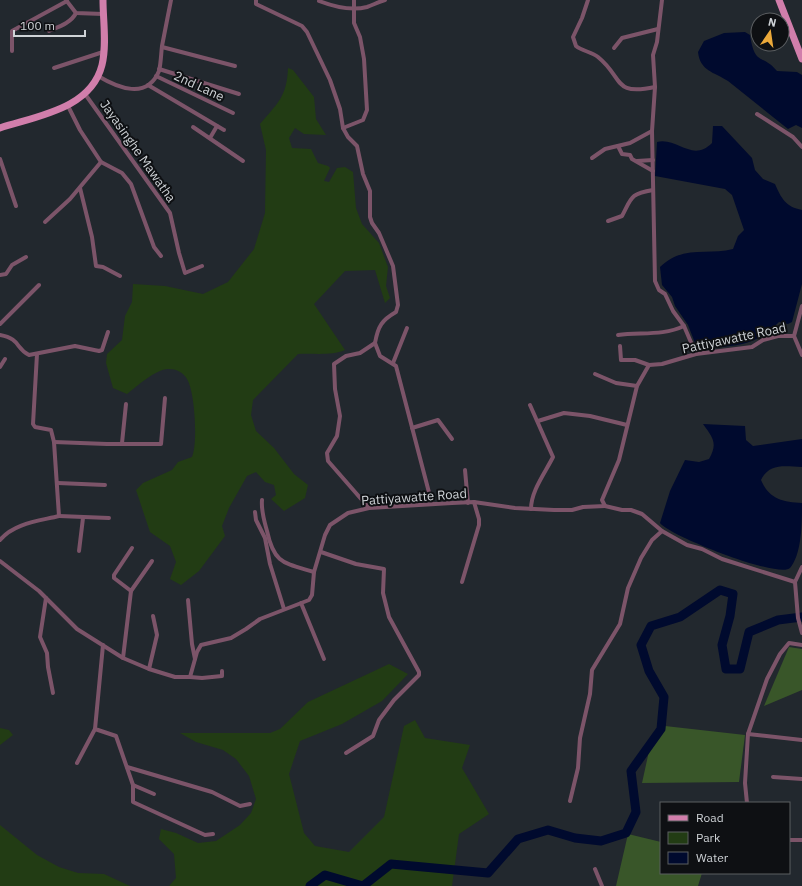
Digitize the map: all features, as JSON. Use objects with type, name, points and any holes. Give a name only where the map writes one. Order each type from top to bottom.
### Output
[{"type":"main road","points":[[0,128],[68,106],[85,94],[98,76],[102,64],[103,0]]},
{"type":"main road","points":[[779,0],[802,59]]},
{"type":"street","points":[[12,52],[12,31],[66,0],[76,13]]},
{"type":"street","points":[[98,76],[115,86],[128,89],[148,85],[156,76],[159,68],[171,0]]},
{"type":"street","points":[[256,0],[256,4],[296,23],[307,32],[330,80],[340,109],[343,128],[348,137],[357,146],[363,174],[370,191],[370,217],[393,266],[398,305],[396,312],[383,319],[378,328],[376,343],[380,356],[396,366],[432,504]]},
{"type":"street","points":[[343,128],[363,120],[367,110],[364,59],[360,38],[354,23],[354,0]]},
{"type":"street","points":[[319,1],[354,8],[366,7],[385,0]]},
{"type":"street","points":[[588,0],[582,18],[573,37],[576,46],[598,56],[619,82],[628,90],[641,90],[655,87]]},
{"type":"street","points":[[662,0],[657,42],[652,56],[655,87],[652,131],[655,281],[659,290],[665,294],[684,326],[696,354]]},
{"type":"street","points":[[76,13],[103,14]]},
{"type":"street","points":[[49,31],[69,22],[74,18],[76,13]]},
{"type":"street","points":[[614,48],[622,38],[658,29]]},
{"type":"street","points":[[162,47],[235,66]]},
{"type":"street","points":[[54,68],[103,52]]},
{"type":"street","points":[[159,68],[239,94]]},
{"type":"street","name":"2nd Lane","points":[[156,76],[233,113]]},
{"type":"street","points":[[148,85],[224,130]]},
{"type":"street","name":"Jayasinghe Mawatha","points":[[85,94],[170,213],[178,253],[185,273],[202,266]]},
{"type":"street","points":[[68,106],[80,130],[101,162],[122,173],[131,184],[154,247],[161,256]]},
{"type":"street","points":[[756,114],[793,137],[802,147]]},
{"type":"street","points":[[210,138],[217,126]]},
{"type":"street","points":[[193,127],[243,161]]},
{"type":"street","points":[[592,158],[605,149],[630,143],[652,131]]},
{"type":"street","points":[[618,146],[622,154],[630,156],[653,171]]},
{"type":"street","points":[[0,159],[16,206]]},
{"type":"street","points":[[637,161],[652,160]]},
{"type":"street","points":[[45,222],[80,188],[101,162]]},
{"type":"street","points":[[80,188],[92,237],[96,266],[103,267],[120,276]]},
{"type":"street","points":[[608,221],[622,216],[632,198],[637,193],[653,190]]},
{"type":"street","points":[[0,275],[6,274],[12,265],[26,257]]},
{"type":"street","points":[[0,324],[38,285]]},
{"type":"street","name":"Pattiyawatte Road","points":[[649,365],[662,364],[696,354],[752,347],[763,340],[778,336],[794,336],[802,306]]},
{"type":"street","points":[[618,335],[634,333],[663,333],[673,331],[684,326]]},
{"type":"street","points":[[393,363],[407,328]]},
{"type":"street","points":[[0,335],[17,341],[24,352],[29,355],[75,346],[99,351],[102,350],[108,332]]},
{"type":"street","points":[[794,336],[802,355]]},
{"type":"street","points":[[369,508],[328,461],[327,452],[337,436],[340,416],[335,389],[334,364],[346,356],[360,353],[376,343]]},
{"type":"street","points":[[605,506],[602,500],[619,460],[637,386],[649,365],[635,360],[621,360],[620,346]]},
{"type":"street","points":[[37,354],[33,424],[35,427],[50,430],[54,442],[58,483],[59,516]]},
{"type":"street","points":[[0,367],[5,359]]},
{"type":"street","points":[[595,374],[616,383],[637,386]]},
{"type":"street","points":[[54,442],[161,444],[165,398]]},
{"type":"street","points":[[122,443],[126,404]]},
{"type":"street","points":[[530,405],[553,457],[537,487],[531,502],[531,509]]},
{"type":"street","points":[[538,421],[564,413],[590,416],[627,425]]},
{"type":"street","points":[[412,428],[438,420],[452,439]]},
{"type":"street","points":[[465,470],[468,503]]},
{"type":"street","points":[[58,483],[105,485]]},
{"type":"street","points":[[262,500],[261,509],[271,549],[278,558],[289,565],[314,572]]},
{"type":"street","points":[[462,582],[479,525],[479,519],[474,502]]},
{"type":"street","name":"Pattiyawatte Road","points":[[190,677],[201,645],[231,638],[260,619],[309,600],[312,596],[314,572],[325,535],[330,525],[348,513],[369,508],[474,502],[531,509],[572,510],[583,507],[605,506],[622,510],[631,510],[642,514],[662,531],[687,545],[702,549],[722,559],[795,582]]},
{"type":"street","points":[[255,512],[256,520],[265,538],[270,564],[284,609]]},
{"type":"street","points":[[0,540],[4,534],[18,526],[59,516],[109,518]]},
{"type":"street","points":[[80,551],[83,518]]},
{"type":"street","points":[[570,801],[578,768],[580,738],[590,694],[592,670],[620,624],[628,588],[641,558],[652,540],[662,531]]},
{"type":"street","points":[[131,591],[114,578],[114,575],[132,548]]},
{"type":"street","points":[[321,552],[356,564],[384,569],[383,593],[389,617],[419,672],[419,675],[394,700],[379,720],[373,736],[346,753]]},
{"type":"street","points":[[123,658],[131,591],[152,561]]},
{"type":"street","points":[[0,568],[1,562],[46,598],[78,629],[123,658],[149,669],[175,676],[202,678],[222,676],[222,671]]},
{"type":"street","points":[[802,567],[795,582],[798,618],[802,633]]},
{"type":"street","points":[[46,598],[40,637],[47,653],[53,693]]},
{"type":"street","points":[[188,600],[192,644],[196,659]]},
{"type":"street","points":[[301,603],[324,659]]},
{"type":"street","points":[[149,669],[157,635],[153,616]]},
{"type":"street","points":[[747,802],[745,783],[748,734],[767,679],[780,654],[788,643],[802,645]]},
{"type":"street","points":[[77,763],[95,729],[103,645]]},
{"type":"street","points":[[95,729],[116,736],[133,785],[133,802],[135,804],[205,835],[213,834]]},
{"type":"street","points":[[748,734],[802,740]]},
{"type":"street","points":[[127,767],[212,792],[240,806],[250,804]]},
{"type":"street","points":[[773,777],[802,780]]},
{"type":"street","points":[[133,785],[154,794]]},
{"type":"street","points":[[790,840],[802,840]]},
{"type":"street","points":[[595,869],[602,886]]},
{"type":"green space","points":[[288,68],[293,70],[314,97],[316,119],[326,135],[304,134],[295,128],[289,138],[292,148],[311,149],[318,163],[330,168],[324,181],[329,182],[337,168],[345,167],[353,172],[356,208],[362,224],[379,243],[388,267],[386,286],[390,298],[385,303],[375,270],[345,271],[314,304],[345,350],[328,354],[298,354],[253,400],[251,415],[256,431],[274,448],[294,474],[308,485],[305,498],[284,511],[271,499],[276,495],[274,485],[265,482],[256,472],[247,476],[229,508],[222,526],[225,536],[199,571],[181,585],[170,579],[176,562],[170,546],[150,532],[136,490],[143,483],[172,470],[178,462],[192,457],[195,441],[195,418],[190,386],[187,379],[179,371],[169,369],[147,378],[127,394],[113,388],[106,363],[107,354],[122,340],[125,316],[132,302],[133,284],[165,286],[203,294],[228,282],[254,249],[265,213],[266,150],[260,124],[280,99],[286,86]]},
{"type":"green space","points":[[789,647],[802,649],[802,690],[764,706]]},
{"type":"green space","points":[[389,664],[408,674],[382,701],[342,724],[300,741],[289,774],[304,833],[315,846],[349,852],[384,817],[404,726],[415,720],[425,738],[470,745],[462,768],[489,814],[459,834],[452,886],[169,886],[176,878],[174,854],[159,839],[161,829],[176,833],[198,843],[216,841],[240,825],[251,813],[256,799],[249,776],[236,759],[223,750],[196,742],[180,733],[270,733],[280,729],[308,702]]},
{"type":"green space","points":[[665,726],[745,735],[739,782],[642,783],[649,751]]},
{"type":"green space","points":[[0,728],[9,730],[13,735],[0,745]]},
{"type":"green space","points":[[0,825],[37,855],[59,867],[78,873],[104,874],[130,886],[0,886]]},
{"type":"green space","points":[[628,834],[660,842],[660,874],[702,874],[698,886],[616,886]]},
{"type":"water","points":[[745,32],[750,35],[750,52],[754,52],[777,71],[797,72],[802,75],[802,128],[796,125],[788,129],[728,81],[705,67],[699,58],[698,52],[704,41],[724,33]]},
{"type":"water","points":[[713,126],[722,126],[752,158],[755,170],[763,179],[775,184],[782,198],[788,204],[796,209],[802,210],[802,284],[792,322],[788,324],[779,322],[761,336],[744,343],[702,349],[695,343],[688,325],[675,306],[672,297],[662,285],[660,267],[678,255],[733,249],[738,236],[744,230],[732,195],[725,189],[655,176],[657,142],[665,141],[698,151],[712,143]]},
{"type":"water","points":[[703,424],[745,426],[746,440],[753,446],[802,439],[802,467],[783,466],[773,468],[764,475],[761,480],[768,491],[777,498],[789,502],[802,503],[799,546],[797,555],[790,568],[782,570],[747,562],[703,546],[668,529],[660,523],[670,491],[685,460],[699,462],[709,459],[712,453],[714,445],[712,437]]},
{"type":"waterway","points":[[310,886],[325,875],[363,886],[391,864],[488,873],[518,839],[548,830],[575,838],[601,841],[626,833],[636,812],[631,771],[661,729],[664,697],[649,671],[641,645],[651,626],[680,617],[720,590],[733,594],[730,616],[722,645],[726,669],[740,669],[749,632],[778,620],[802,617]]}]
